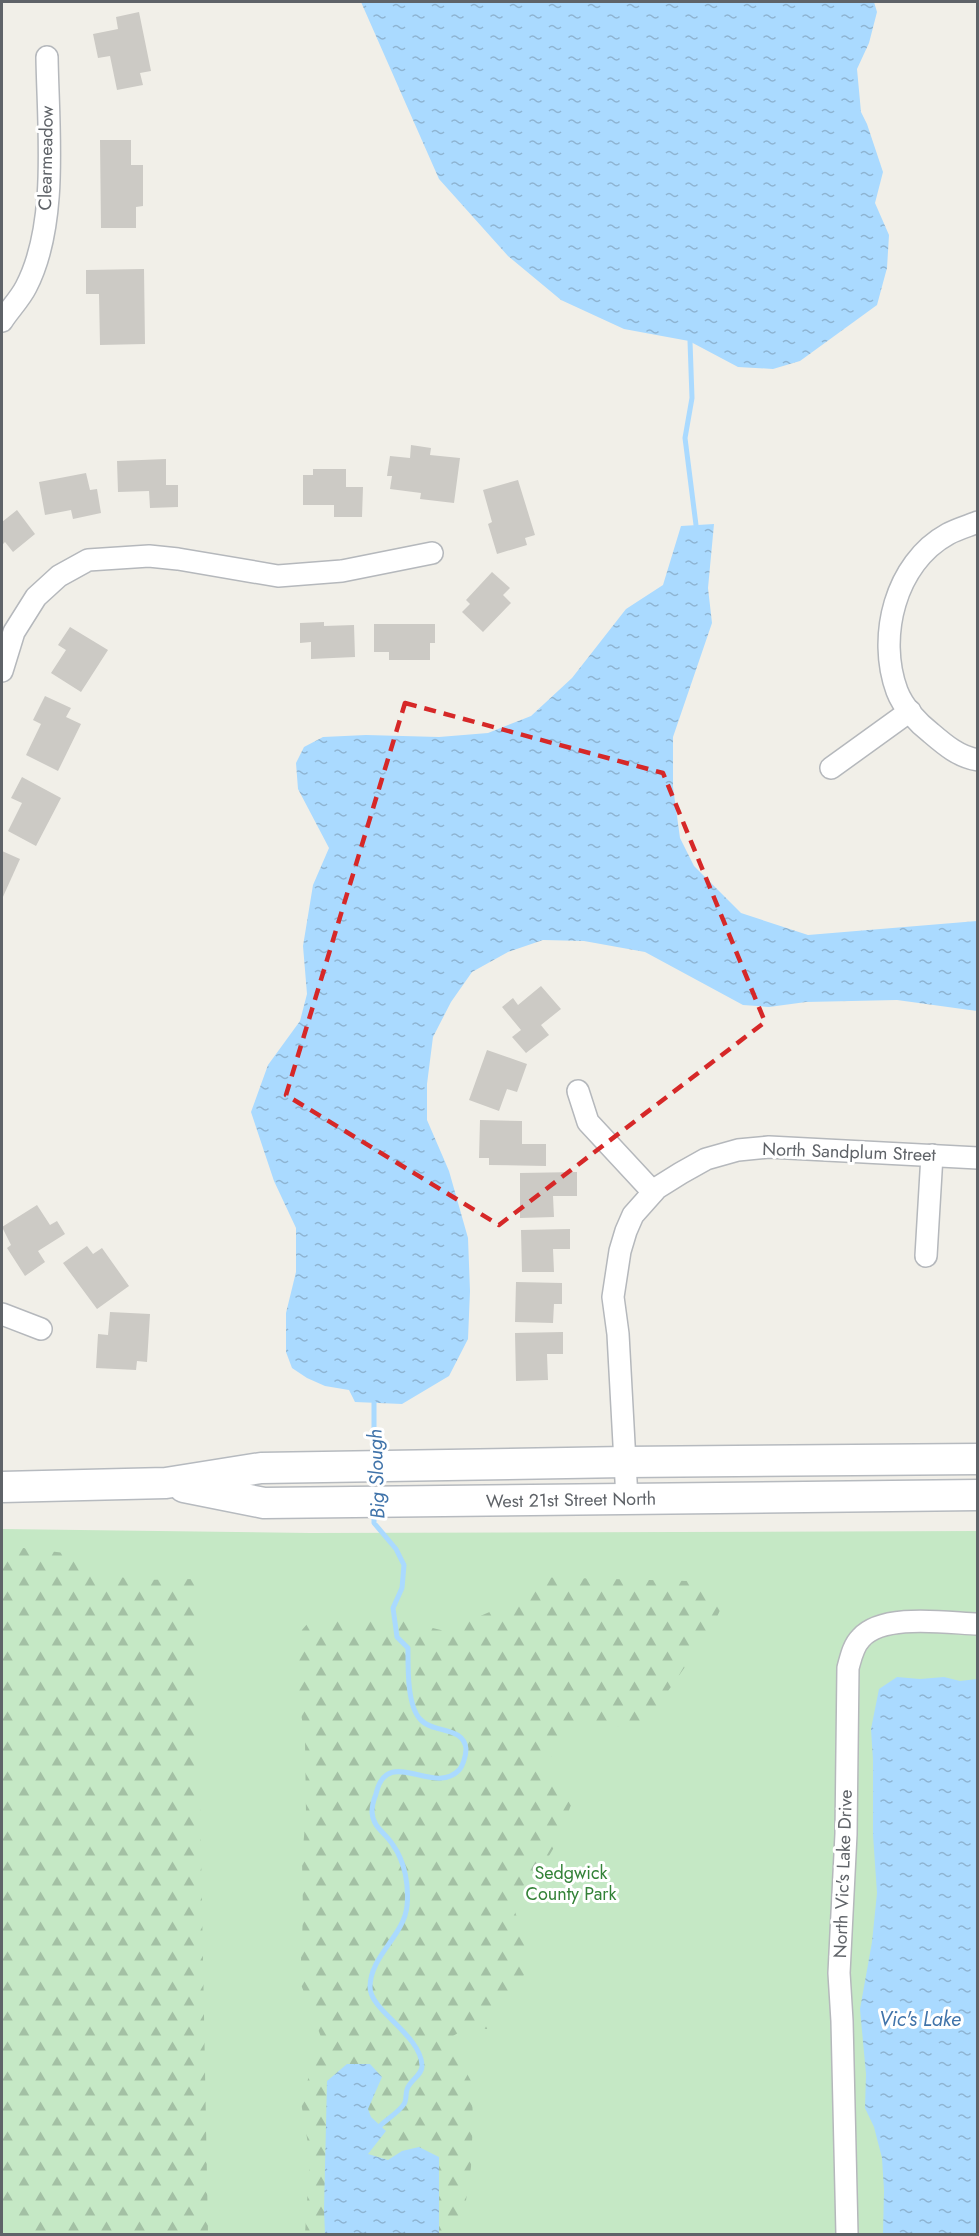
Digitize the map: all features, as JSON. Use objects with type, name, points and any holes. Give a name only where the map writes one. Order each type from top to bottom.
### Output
[{"type":"main road","name":"West 21st Street North","points":[[2,1487],[166,1483],[261,1468],[978,1459]]},
{"type":"main road","name":"West 21st Street North","points":[[166,1483],[264,1503],[978,1495]]},
{"type":"street","name":"Clearmeadow","points":[[2,321],[26,288],[38,256],[48,210],[47,57]]},
{"type":"street","points":[[978,522],[947,534],[924,553],[902,582],[890,620],[890,658],[898,692],[918,723],[943,744],[965,758],[978,760]]},
{"type":"street","points":[[2,671],[14,632],[36,597],[59,576],[88,560],[159,557],[278,576],[342,572],[432,553]]},
{"type":"street","points":[[831,768],[910,711]]},
{"type":"street","points":[[578,1091],[588,1122],[653,1192]]},
{"type":"street","name":"North Sandplum Street","points":[[627,1499],[618,1334],[613,1297],[620,1251],[626,1230],[633,1215],[653,1192],[706,1159],[738,1150],[769,1147],[978,1158]]},
{"type":"street","points":[[926,1256],[932,1155]]},
{"type":"street","points":[[2,1314],[41,1329]]},
{"type":"street","name":"North Vic's Lake Drive","points":[[847,2235],[839,1973],[846,1834],[848,1668],[853,1650],[861,1638],[874,1628],[891,1623],[978,1624]]},
{"type":"highlighted area","points":[[405,703],[663,773],[765,1022],[499,1225],[286,1095]]},
{"type":"green space","name":"Sedgwick County Park","points":[[2,1529],[310,1533],[977,1531],[977,2234],[2,2234]]},
{"type":"green space","points":[[15,1547],[65,1553],[107,1575],[140,1580],[196,1579],[208,2234],[17,2234],[10,2218],[2,2208],[2,1560]]},
{"type":"green space","points":[[534,1577],[688,1581],[715,1597],[721,1608],[711,1630],[642,1728],[584,1724],[543,1765],[571,1805],[556,1844],[537,1876],[509,1896],[530,1952],[528,1970],[500,2005],[487,2029],[468,2027],[448,2039],[471,2081],[473,2118],[471,2167],[461,2234],[305,2234],[310,2156],[301,2102],[321,2037],[300,1982],[303,1915],[302,1859],[306,1814],[305,1738],[292,1658],[302,1630],[314,1616],[383,1616],[445,1631],[506,1605]]},
{"type":"water","points":[[361,2],[874,2],[877,12],[869,43],[857,69],[861,112],[883,172],[875,203],[889,235],[887,268],[877,305],[800,361],[773,369],[738,367],[689,341],[624,329],[561,300],[508,256],[439,179]]},
{"type":"water","points":[[714,524],[708,588],[712,623],[673,737],[673,787],[680,838],[694,866],[741,913],[808,935],[977,921],[977,1011],[897,1000],[806,1002],[769,1007],[743,1005],[645,952],[584,941],[543,940],[508,952],[472,972],[451,1002],[433,1037],[427,1084],[427,1120],[449,1171],[468,1238],[470,1291],[468,1339],[449,1376],[402,1404],[355,1402],[349,1390],[325,1386],[292,1368],[286,1352],[286,1313],[296,1272],[296,1228],[274,1181],[251,1112],[268,1065],[300,1021],[307,994],[303,946],[313,885],[329,848],[298,789],[296,763],[304,747],[323,737],[366,735],[439,737],[488,733],[531,716],[572,678],[626,609],[663,585],[681,526]]},
{"type":"water","name":"Vic's Lake","points":[[897,1677],[920,1679],[944,1677],[960,1681],[977,1679],[977,2234],[883,2234],[882,2158],[874,2127],[865,2108],[866,2074],[860,2009],[872,1942],[877,1893],[873,1835],[871,1729],[879,1689]]},
{"type":"water","points":[[347,2064],[370,2064],[382,2077],[368,2109],[371,2117],[386,2131],[368,2154],[388,2160],[402,2151],[419,2147],[439,2157],[439,2234],[325,2234],[327,2081]]},
{"type":"building","points":[[139,12],[151,71],[140,73],[143,85],[117,90],[110,56],[98,58],[93,34],[118,29],[116,17]]},
{"type":"building","points":[[100,140],[131,140],[131,165],[143,165],[143,206],[136,207],[136,228],[101,228]]},
{"type":"building","points":[[144,269],[145,344],[100,345],[99,294],[86,294],[86,270]]},
{"type":"building","points":[[411,445],[431,448],[430,455],[460,458],[454,503],[420,499],[421,493],[390,489],[392,476],[387,476],[390,456],[410,458]]},
{"type":"building","points":[[166,459],[166,485],[178,485],[178,507],[150,508],[149,491],[118,492],[117,461]]},
{"type":"building","points":[[313,469],[346,469],[346,487],[363,487],[362,517],[334,517],[334,505],[303,505],[303,475],[313,475]]},
{"type":"building","points":[[86,473],[90,490],[97,489],[101,513],[73,519],[71,510],[45,515],[39,482]]},
{"type":"building","points":[[518,480],[535,535],[525,538],[527,545],[497,554],[488,524],[492,522],[483,490]]},
{"type":"building","points":[[17,510],[35,534],[13,552],[5,542],[2,545],[2,522]]},
{"type":"building","points":[[492,572],[510,588],[503,595],[511,603],[483,632],[462,612],[470,604],[466,600]]},
{"type":"building","points":[[324,622],[324,626],[354,625],[355,657],[311,659],[311,642],[300,643],[300,623]]},
{"type":"building","points":[[374,624],[435,624],[435,643],[430,643],[430,660],[389,660],[389,652],[374,652]]},
{"type":"building","points":[[70,627],[108,650],[81,692],[51,673],[66,650],[58,645]]},
{"type":"building","points":[[45,696],[71,708],[66,717],[81,724],[58,771],[26,755],[41,724],[33,720]]},
{"type":"building","points":[[22,777],[61,798],[36,846],[8,831],[22,803],[11,798]]},
{"type":"building","points":[[2,851],[20,859],[2,899]]},
{"type":"building","points":[[541,986],[561,1009],[541,1025],[549,1035],[526,1053],[512,1037],[521,1030],[502,1007],[513,998],[518,1005]]},
{"type":"building","points":[[487,1050],[527,1064],[517,1092],[507,1089],[499,1111],[469,1100]]},
{"type":"building","points":[[480,1120],[522,1121],[522,1144],[546,1144],[546,1166],[489,1165],[489,1158],[479,1158]]},
{"type":"building","points":[[577,1172],[577,1196],[553,1196],[554,1217],[520,1218],[520,1173]]},
{"type":"building","points":[[37,1205],[50,1225],[57,1221],[65,1234],[38,1251],[45,1262],[25,1276],[7,1248],[11,1245],[2,1227]]},
{"type":"building","points":[[570,1229],[570,1249],[553,1249],[554,1272],[522,1272],[521,1230]]},
{"type":"building","points":[[87,1246],[93,1254],[102,1248],[129,1286],[97,1309],[63,1263]]},
{"type":"building","points":[[516,1282],[562,1283],[562,1304],[554,1304],[553,1323],[515,1322]]},
{"type":"building","points":[[110,1312],[150,1314],[147,1362],[137,1361],[136,1370],[96,1368],[98,1334],[108,1335]]},
{"type":"building","points":[[563,1332],[563,1354],[547,1354],[548,1380],[516,1381],[515,1333]]},
{"type":"waterway","points":[[690,341],[692,398],[685,438],[696,525]]},
{"type":"waterway","name":"Big Slough","points":[[374,1403],[374,1458]]},
{"type":"waterway","name":"Big Slough","points":[[374,1510],[374,1523],[396,1549],[404,1565],[402,1588],[393,1608],[397,1637],[408,1648],[410,1695],[416,1713],[426,1724],[460,1737],[466,1749],[459,1770],[449,1777],[437,1778],[401,1772],[390,1773],[382,1780],[373,1803],[372,1812],[375,1822],[393,1845],[403,1866],[407,1882],[407,1906],[400,1927],[375,1965],[370,1987],[372,1996],[378,2005],[413,2043],[422,2065],[421,2071],[408,2087],[404,2104],[380,2126]]}]
